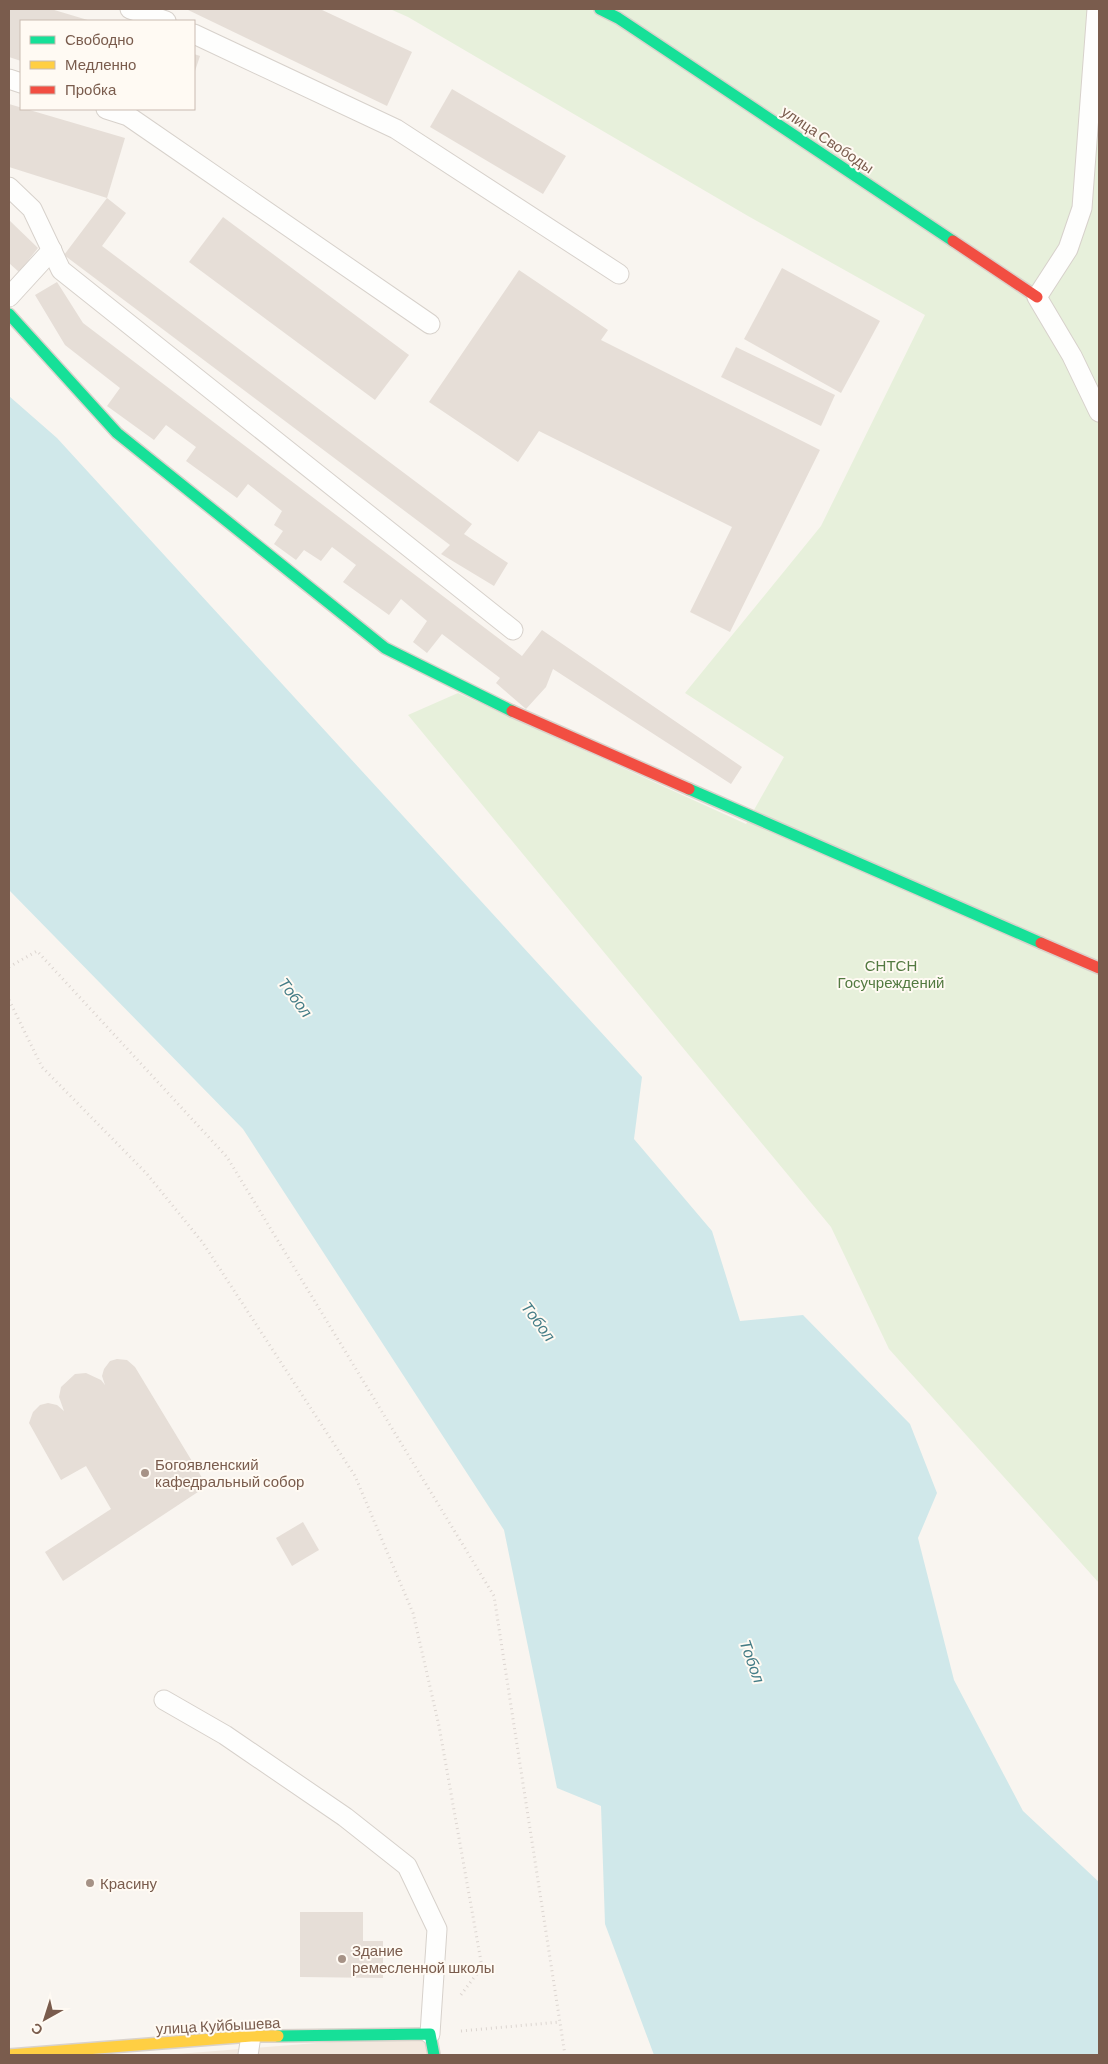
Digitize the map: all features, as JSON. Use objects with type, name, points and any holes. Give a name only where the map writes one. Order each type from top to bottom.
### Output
[{"type":"street","name":"улица Свободы","points":[[600,9],[626,23],[1038,297]]},
{"type":"street","points":[[9,314],[117,433],[385,648],[521,716],[1099,968]]},
{"type":"street","points":[[430,2034],[434,2055]]},
{"type":"street","name":"улица Куйбышева","points":[[9,2055],[90,2052],[251,2036],[430,2034]]},
{"type":"lane","points":[[130,9],[163,20]]},
{"type":"lane","points":[[1097,9],[1082,208],[1068,248],[1038,297],[1072,356],[1099,412]]},
{"type":"lane","points":[[195,34],[396,129],[620,274]]},
{"type":"lane","points":[[109,110],[128,116],[430,324]]},
{"type":"lane","points":[[9,187],[32,209],[61,270],[514,630]]},
{"type":"lane","points":[[9,297],[52,250]]},
{"type":"lane","points":[[164,1700],[225,1736],[345,1817],[407,1866],[437,1928],[430,2034]]},
{"type":"lane","points":[[248,2055],[251,2036]]},
{"type":"path","points":[[9,967],[37,951],[227,1157],[494,1596],[565,2055]]},
{"type":"path","points":[[9,1000],[42,1067],[147,1174],[203,1243],[355,1476],[413,1613],[440,1726],[482,1967],[459,1996]]},
{"type":"path","points":[[430,2034],[560,2022]]},
{"type":"shaded area","points":[[430,2034],[434,2055],[165,2055]]},
{"type":"green space","name":"СНТСН Госучреждений","points":[[390,9],[1099,9],[1099,1583],[889,1349],[831,1227],[408,715],[458,693],[746,824],[784,757],[685,693],[821,526],[925,315],[748,216],[408,17]]},
{"type":"water","name":"Тобол","points":[[9,396],[57,438],[642,1077],[634,1139],[712,1231],[740,1321],[803,1315],[910,1424],[937,1493],[918,1538],[954,1680],[1023,1811],[1099,1882],[1099,2055],[654,2055],[605,1924],[601,1806],[557,1788],[504,1530],[243,1129],[9,890]]},
{"type":"building","points":[[9,9],[51,9],[88,20],[20,20],[20,61],[9,57]]},
{"type":"building","points":[[186,9],[320,9],[412,52],[387,106]]},
{"type":"building","points":[[195,54],[200,56],[195,71]]},
{"type":"building","points":[[452,89],[566,156],[543,194],[430,127]]},
{"type":"building","points":[[9,104],[20,107],[20,110],[29,110],[125,138],[107,198],[9,167]]},
{"type":"building","points":[[107,198],[126,213],[102,246],[472,524],[464,534],[508,563],[494,586],[441,554],[450,545],[64,255]]},
{"type":"building","points":[[223,217],[409,355],[375,400],[189,262]]},
{"type":"building","points":[[9,220],[38,248],[19,272],[9,263]]},
{"type":"building","points":[[782,268],[880,321],[841,393],[744,339]]},
{"type":"building","points":[[519,270],[608,330],[601,340],[820,450],[730,632],[690,612],[732,527],[539,431],[518,462],[429,402]]},
{"type":"building","points":[[57,282],[83,323],[522,656],[542,630],[742,767],[731,784],[553,669],[546,687],[526,709],[496,683],[500,678],[442,634],[427,653],[413,642],[427,621],[401,599],[389,615],[343,582],[356,565],[332,547],[321,561],[304,550],[296,560],[274,544],[283,531],[274,525],[282,511],[248,484],[237,498],[186,461],[196,447],[166,425],[154,440],[107,406],[120,388],[65,345],[35,295]]},
{"type":"building","points":[[736,347],[835,395],[821,426],[721,377]]},
{"type":"building","name":"Богоявленский кафедральный собор","points":[[117,1359],[127,1360],[135,1367],[207,1486],[63,1581],[45,1552],[111,1509],[86,1466],[61,1480],[29,1423],[33,1412],[40,1405],[48,1403],[57,1405],[64,1411],[59,1397],[61,1387],[75,1374],[86,1373],[101,1380],[105,1385],[102,1376],[104,1369],[110,1361]]},
{"type":"building","points":[[303,1522],[319,1550],[292,1566],[276,1538]]},
{"type":"building","name":"Здание ремесленной школы","points":[[300,1912],[363,1912],[363,1941],[383,1941],[383,1978],[300,1977]]},
{"type":"traffic: fast","points":[[600,9],[618,18],[953,241]]},
{"type":"traffic: fast","points":[[9,314],[117,433],[385,648],[512,711]]},
{"type":"traffic: fast","points":[[689,789],[1041,943]]},
{"type":"traffic: fast","points":[[278,2036],[430,2034],[434,2055]]},
{"type":"traffic: slow","points":[[9,2055],[251,2036],[278,2036]]},
{"type":"traffic: jam","points":[[953,241],[1037,297]]},
{"type":"traffic: jam","points":[[512,711],[689,789]]},
{"type":"traffic: jam","points":[[1041,943],[1099,968]]},
{"type":"place","name":"Богоявленский кафедральный собор","points":[[145,1473]]},
{"type":"place","name":"Красину","points":[[90,1883]]},
{"type":"place","name":"Здание ремесленной школы","points":[[342,1959]]}]
